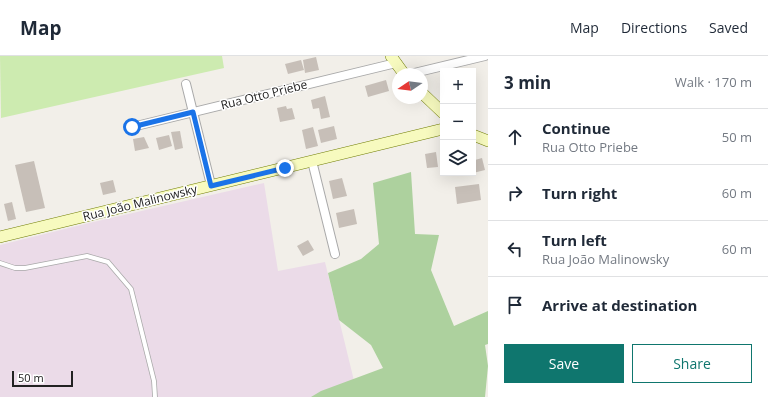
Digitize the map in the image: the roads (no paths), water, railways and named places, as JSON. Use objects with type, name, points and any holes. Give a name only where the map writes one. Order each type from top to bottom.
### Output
[{"type":"street","points":[[428,70],[485,56]]},
{"type":"street","points":[[393,60],[399,68]]},
{"type":"street","name":"Rua Otto Priebe","points":[[132,127],[393,60]]},
{"type":"street","points":[[186,84],[211,186]]},
{"type":"street","points":[[428,99],[440,110]]},
{"type":"street","name":"Rua João Malinowsky","points":[[0,237],[440,130]]},
{"type":"street","points":[[476,136],[488,141]]},
{"type":"street","points":[[312,161],[335,254]]},
{"type":"lane","points":[[0,263],[15,268],[25,268],[86,256],[108,262],[131,289],[154,381],[155,397]]}]
